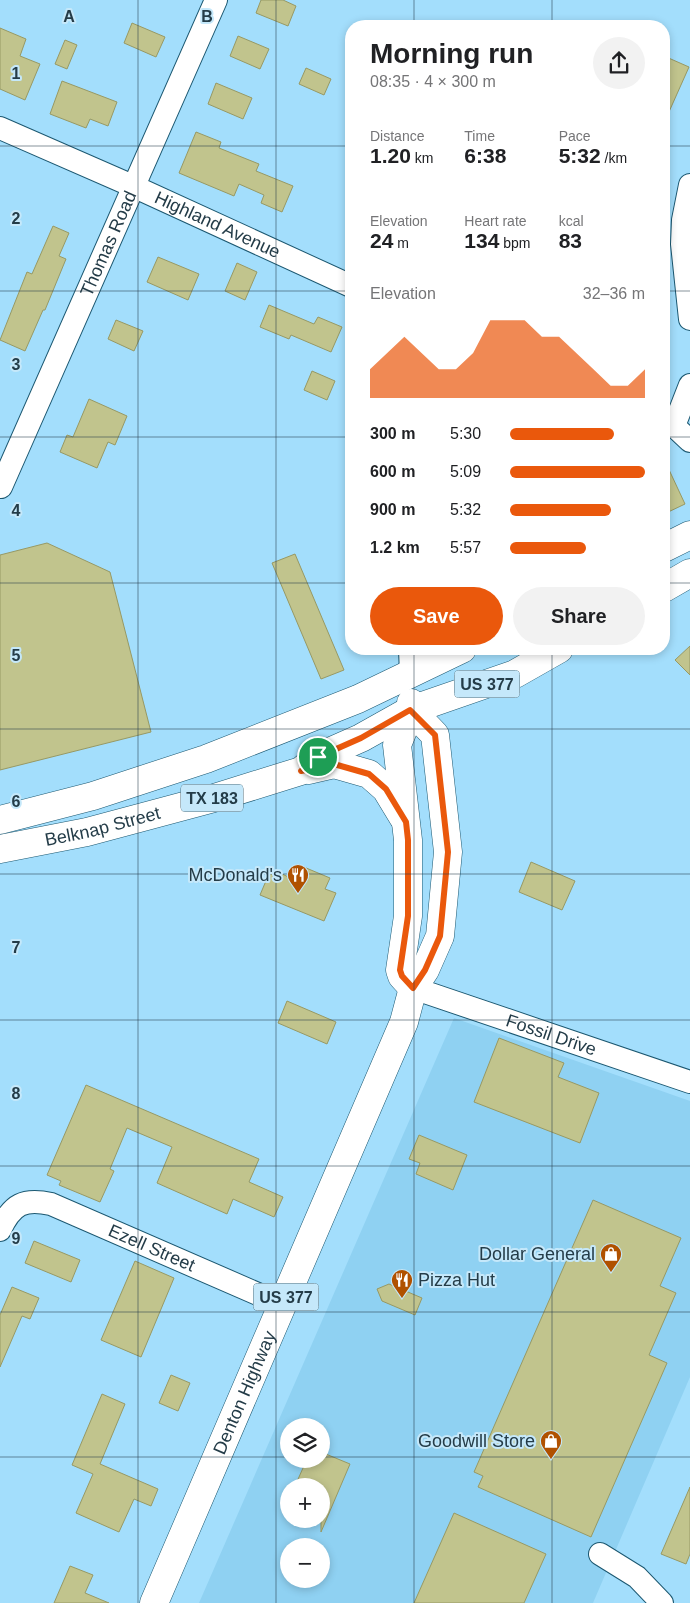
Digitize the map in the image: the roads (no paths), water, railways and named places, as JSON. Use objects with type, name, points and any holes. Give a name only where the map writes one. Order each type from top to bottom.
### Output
[{"type":"main road","points":[[670,545],[690,535]]},
{"type":"main road","points":[[670,585],[690,573]]},
{"type":"main road","name":"Belknap Street","points":[[0,820],[93,796],[206,759],[350,702],[410,662],[438,655]]},
{"type":"main road","name":"Belknap Street","points":[[0,849],[87,832],[214,798],[301,771],[318,757],[361,738],[410,710],[516,674],[549,655]]},
{"type":"main road","points":[[410,662],[410,710],[397,745],[408,840],[408,916],[400,970],[402,976],[413,988]]},
{"type":"main road","name":"Denton Highway","points":[[154,1603],[404,1022],[413,988],[425,970],[440,936],[448,852],[435,735],[410,710]]},
{"type":"main road","points":[[301,771],[334,764],[369,774],[386,789],[406,822]]},
{"type":"street","name":"Thomas Road","points":[[2,488],[216,0]]},
{"type":"street","name":"Highland Avenue","points":[[0,128],[135,187],[345,283]]},
{"type":"street","points":[[690,185],[683,220],[682,244],[690,319]]},
{"type":"street","points":[[680,430],[690,384]]},
{"type":"street","name":"Fossil Drive","points":[[413,988],[690,1082]]},
{"type":"street","name":"Ezell Street","points":[[0,1230],[9,1214],[26,1201],[51,1204],[283,1305]]},
{"type":"street","points":[[600,1554],[637,1577],[662,1603]]},
{"type":"place","name":"McDonald's","points":[[298,894]]},
{"type":"place","name":"Dollar General","points":[[611,1273]]},
{"type":"place","name":"Pizza Hut","points":[[402,1299]]},
{"type":"place","name":"Goodwill Store","points":[[551,1460]]}]
